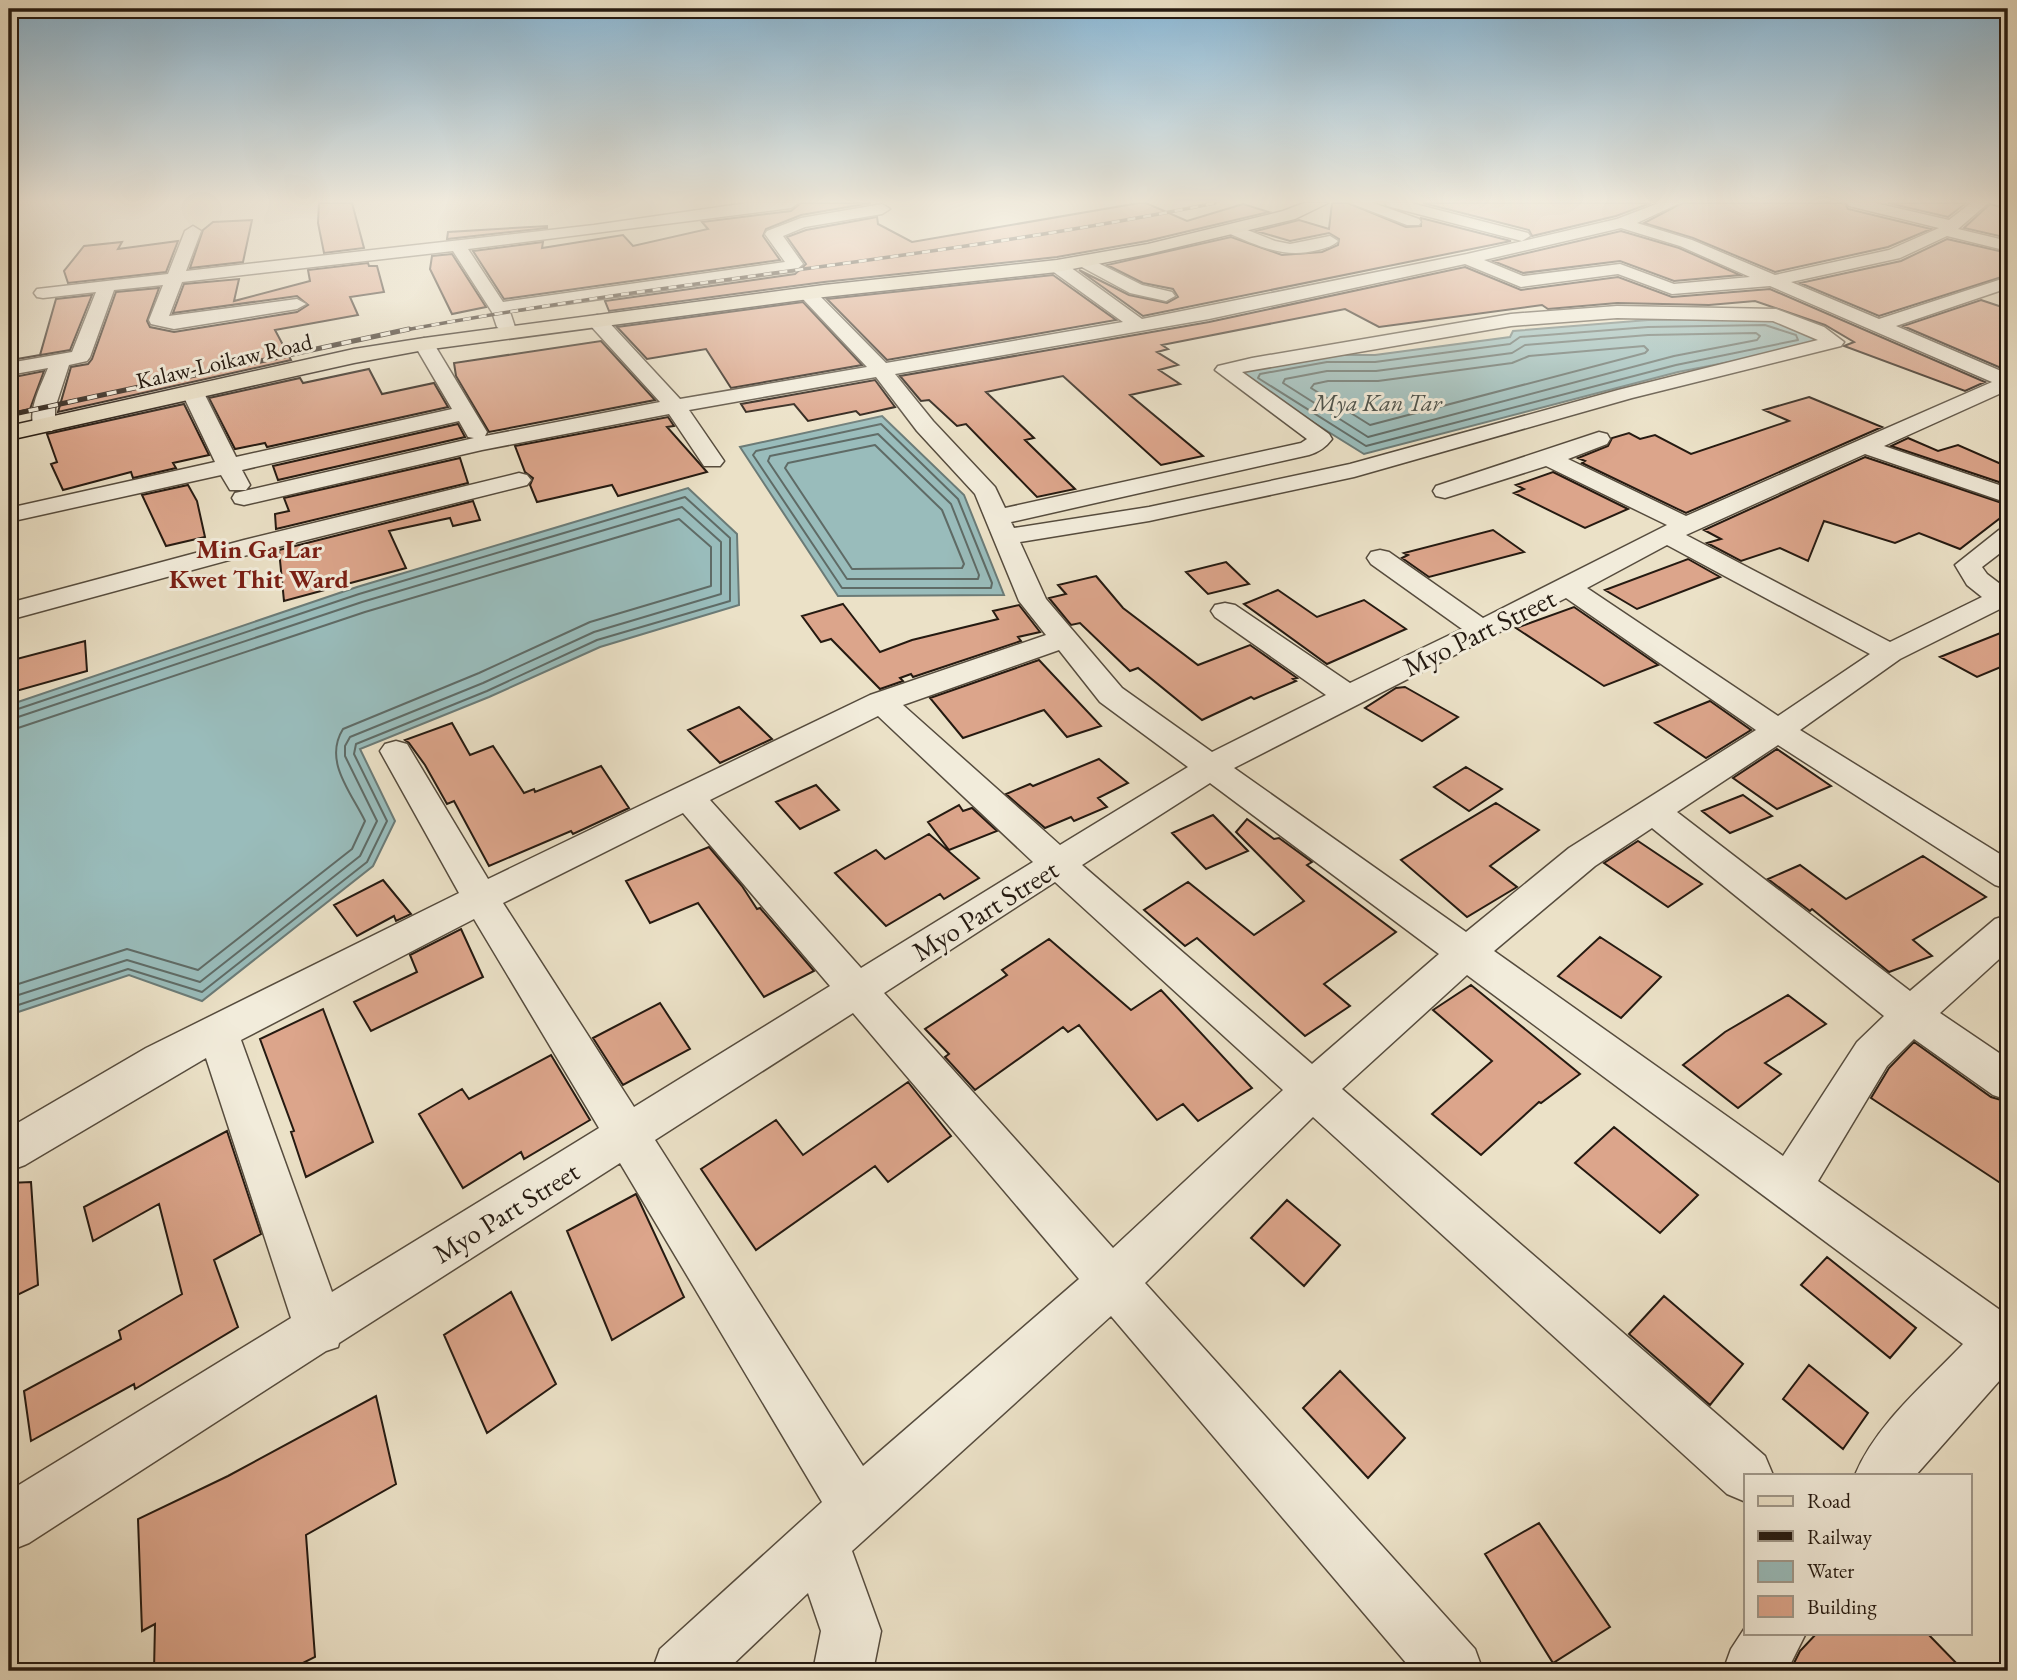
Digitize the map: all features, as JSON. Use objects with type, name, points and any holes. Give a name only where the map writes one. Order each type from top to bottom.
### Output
[{"type":"main road","name":"Kalaw-Loikaw Road","points":[[9,433],[354,356],[424,344],[920,281]]},
{"type":"street","points":[[43,293],[150,281]]},
{"type":"street","points":[[172,281],[158,320],[163,322],[174,323],[333,281]]},
{"type":"street","points":[[196,281],[296,292]]},
{"type":"street","points":[[485,281],[509,333]]},
{"type":"street","points":[[497,308],[686,281]]},
{"type":"street","points":[[1078,281],[1137,324]]},
{"type":"street","points":[[1122,281],[1136,289],[1166,296]]},
{"type":"street","points":[[244,498],[482,443],[675,406],[1209,313],[1360,281]]},
{"type":"street","points":[[1487,288],[1526,281]]},
{"type":"street","points":[[1652,281],[1672,289],[1758,281]]},
{"type":"street","points":[[1777,281],[2008,381]]},
{"type":"street","points":[[1880,325],[2008,282]]},
{"type":"street","points":[[9,369],[60,362],[80,356],[107,286]]},
{"type":"street","points":[[808,294],[882,371],[925,426],[986,492],[1033,601],[1111,695],[2006,1339],[1908,1442],[1883,1474]]},
{"type":"street","points":[[1617,312],[1776,315],[1817,331],[1834,342],[1599,401],[1354,470],[1149,514],[1003,527],[1309,448],[1321,439],[1225,370],[1252,363],[1511,320],[1617,312]]},
{"type":"street","points":[[597,321],[675,406],[712,461]]},
{"type":"street","points":[[424,344],[482,443]]},
{"type":"street","points":[[44,426],[44,408],[60,362]]},
{"type":"street","name":"Myo Part Street","points":[[9,1523],[1232,754],[1677,531],[2008,381]]},
{"type":"street","points":[[193,393],[244,498],[253,545]]},
{"type":"street","points":[[9,515],[464,413]]},
{"type":"street","points":[[1445,491],[1599,439]]},
{"type":"street","points":[[1863,446],[2008,496]]},
{"type":"street","points":[[1548,458],[1890,653]]},
{"type":"street","points":[[9,612],[253,545],[519,480]]},
{"type":"street","points":[[682,1671],[839,1525],[1112,1282],[1312,1090],[1467,952],[1582,857],[1778,730],[1890,653],[2001,598],[1976,579],[1968,565],[2008,535]]},
{"type":"street","points":[[1380,558],[1482,630]]},
{"type":"street","points":[[1976,579],[2008,585]]},
{"type":"street","points":[[1568,587],[1778,730],[2008,876]]},
{"type":"street","points":[[1225,611],[1348,696]]},
{"type":"street","points":[[9,1151],[161,1061],[687,796],[881,702],[1064,639]]},
{"type":"street","points":[[881,702],[1058,864],[1745,1474]]},
{"type":"street","points":[[396,751],[545,1006],[628,1135],[839,1525],[850,1631],[843,1671]]},
{"type":"street","points":[[687,796],[1453,1671]]},
{"type":"street","points":[[1652,810],[1912,1015],[2008,1082]]},
{"type":"street","points":[[1790,1186],[1872,1054],[2008,929]]},
{"type":"street","points":[[218,1032],[320,1329]]},
{"type":"street","points":[[1753,1671],[1775,1634]]},
{"type":"water","name":"Mya Kan Tar","points":[[1766,318],[1808,332],[1822,344],[1678,372],[1364,454],[1232,372],[1326,355],[1375,355],[1510,337],[1513,331],[1648,320]]},
{"type":"water","points":[[882,416],[964,495],[1004,595],[838,596],[740,447]]},
{"type":"water","points":[[688,488],[737,534],[739,605],[600,647],[489,697],[360,749],[395,821],[373,866],[202,1001],[129,975],[9,1015],[9,705],[357,587]]},
{"type":"building","points":[[238,281],[234,301],[308,281],[381,281],[384,292],[350,297],[358,315],[275,330],[291,360],[58,412],[71,367],[88,364],[92,359],[116,292],[159,288],[147,321],[150,327],[174,332],[297,312],[308,305],[297,296],[173,313],[184,284]]},
{"type":"building","points":[[436,281],[470,281],[486,307],[452,314]]},
{"type":"building","points":[[493,281],[629,281],[504,299]]},
{"type":"building","points":[[743,281],[830,281],[609,311],[605,301]]},
{"type":"building","points":[[993,281],[1062,281],[1116,320],[887,360],[827,299]]},
{"type":"building","points":[[1095,281],[1102,281],[1129,295],[1167,303],[1178,297],[1173,289],[1140,281],[1313,281],[1143,316]]},
{"type":"building","points":[[1398,281],[1500,281],[1521,290],[1585,281],[1630,281],[1672,297],[1770,289],[1985,382],[1965,391],[1844,346],[1854,342],[1825,325],[1755,301],[1709,305],[1617,303],[1548,309],[1542,305],[1379,327],[1345,309],[1162,345],[1168,349],[1157,352],[1178,365],[1159,370],[1180,384],[1130,395],[1203,456],[1161,465],[1063,376],[986,392],[1034,438],[1025,440],[1075,489],[1037,497],[966,424],[957,426],[929,400],[921,401],[900,376],[1209,322]]},
{"type":"building","points":[[1807,281],[1988,281],[1879,316],[1800,283]]},
{"type":"building","points":[[92,295],[70,350],[17,359],[40,355],[56,299]]},
{"type":"building","points":[[1981,300],[2008,309],[2008,371],[1903,326]]},
{"type":"building","points":[[803,302],[862,365],[731,388],[706,349],[647,359],[617,327]]},
{"type":"building","points":[[601,341],[655,400],[489,432],[456,376],[454,363]]},
{"type":"building","points":[[369,369],[382,394],[434,383],[448,407],[267,447],[265,443],[235,449],[209,398],[300,378],[303,383]]},
{"type":"building","points":[[44,371],[30,409],[9,414],[9,378]]},
{"type":"building","points":[[875,380],[895,407],[860,415],[856,411],[808,421],[794,404],[746,412],[741,404]]},
{"type":"building","points":[[1809,397],[1882,427],[1686,513],[1582,463],[1585,461],[1578,458],[1608,446],[1612,438],[1629,433],[1640,439],[1655,435],[1691,454],[1789,421],[1764,410]]},
{"type":"building","points":[[184,404],[209,455],[173,463],[176,468],[133,478],[131,472],[63,490],[51,464],[57,462],[47,434]]},
{"type":"building","points":[[668,417],[674,426],[667,427],[707,472],[618,496],[612,485],[537,502],[530,485],[533,478],[525,472],[515,446]]},
{"type":"building","points":[[458,424],[465,437],[278,480],[273,466]]},
{"type":"building","points":[[1908,438],[1938,451],[1958,445],[2008,467],[2008,485],[1891,446]]},
{"type":"building","points":[[1865,457],[2008,505],[2008,512],[1960,549],[1919,533],[1895,543],[1824,521],[1808,561],[1780,548],[1741,561],[1707,543],[1721,539],[1704,530]]},
{"type":"building","points":[[460,458],[468,483],[276,529],[275,514],[289,511],[284,498]]},
{"type":"building","points":[[1553,472],[1628,509],[1585,528],[1514,493],[1524,489],[1516,485]]},
{"type":"building","points":[[188,485],[197,501],[205,537],[166,546],[142,495]]},
{"type":"building","points":[[473,501],[480,520],[453,526],[450,518],[389,531],[406,568],[284,601],[279,550]]},
{"type":"building","points":[[1493,530],[1524,552],[1429,577],[1402,558],[1408,555],[1404,553]]},
{"type":"building","points":[[1688,559],[1720,577],[1637,609],[1605,590]]},
{"type":"building","points":[[1226,562],[1249,584],[1208,594],[1186,572]]},
{"type":"building","points":[[1096,576],[1123,608],[1198,665],[1250,645],[1297,678],[1293,679],[1296,681],[1254,699],[1251,697],[1202,720],[1138,668],[1130,671],[1080,623],[1071,625],[1049,598],[1066,594],[1058,585]]},
{"type":"building","points":[[1278,590],[1317,617],[1364,600],[1406,629],[1327,664],[1244,604]]},
{"type":"building","points":[[843,604],[880,652],[912,640],[998,619],[993,611],[1019,605],[1040,632],[1018,637],[1021,641],[913,677],[911,674],[900,678],[903,681],[880,689],[831,639],[821,642],[802,616]]},
{"type":"building","points":[[1574,607],[1658,665],[1604,686],[1516,628]]},
{"type":"building","points":[[2008,630],[2008,664],[1977,677],[1940,657]]},
{"type":"building","points":[[85,641],[87,671],[9,693],[9,661]]},
{"type":"building","points":[[1039,660],[1101,726],[1067,737],[1044,710],[963,738],[930,698]]},
{"type":"building","points":[[1405,687],[1458,717],[1422,741],[1365,708],[1396,688]]},
{"type":"building","points":[[1710,701],[1751,730],[1706,758],[1655,723]]},
{"type":"building","points":[[739,707],[772,739],[720,763],[688,730]]},
{"type":"building","points":[[452,723],[470,755],[493,746],[524,793],[534,789],[535,792],[601,766],[629,808],[573,834],[571,831],[489,866],[454,801],[447,804],[425,765],[405,740]]},
{"type":"building","points":[[1777,749],[1831,786],[1777,809],[1733,778]]},
{"type":"building","points":[[1099,759],[1128,783],[1098,798],[1107,807],[1074,821],[1071,817],[1045,828],[1006,794],[1030,784],[1033,786]]},
{"type":"building","points":[[1466,767],[1502,789],[1469,811],[1434,787]]},
{"type":"building","points":[[816,785],[839,810],[800,829],[776,802]]},
{"type":"building","points":[[1743,795],[1772,816],[1730,833],[1702,811]]},
{"type":"building","points":[[1496,803],[1539,830],[1490,866],[1517,887],[1467,917],[1401,860]]},
{"type":"building","points":[[959,805],[963,811],[972,808],[997,831],[949,850],[928,822]]},
{"type":"building","points":[[1213,815],[1248,851],[1206,869],[1172,833]]},
{"type":"building","points":[[1247,819],[1312,862],[1307,865],[1396,932],[1324,984],[1350,1006],[1305,1036],[1197,938],[1185,946],[1144,910],[1188,882],[1254,935],[1304,901],[1236,832]]},
{"type":"building","points":[[929,834],[979,878],[944,899],[940,894],[886,926],[835,873],[876,850],[885,859]]},
{"type":"building","points":[[1638,841],[1702,884],[1668,907],[1604,863]]},
{"type":"building","points":[[709,847],[742,886],[757,909],[760,908],[814,971],[764,997],[698,903],[650,923],[626,881]]},
{"type":"building","points":[[1923,856],[1986,897],[1913,940],[1932,956],[1889,972],[1812,909],[1810,911],[1768,879],[1800,865],[1846,899]]},
{"type":"building","points":[[383,880],[411,914],[396,921],[394,916],[357,936],[334,905]]},
{"type":"building","points":[[461,929],[483,977],[371,1031],[354,1002],[417,972],[410,955]]},
{"type":"building","points":[[1600,937],[1661,977],[1621,1018],[1558,976]]},
{"type":"building","points":[[1049,939],[1131,1010],[1161,990],[1252,1088],[1198,1121],[1183,1104],[1157,1120],[1079,1025],[1068,1032],[1063,1027],[975,1090],[945,1057],[949,1054],[925,1029],[1007,975],[1002,970]]},
{"type":"building","points":[[1471,985],[1580,1074],[1539,1102],[1481,1155],[1432,1114],[1492,1061],[1433,1010]]},
{"type":"building","points":[[1788,995],[1826,1024],[1765,1063],[1781,1074],[1738,1108],[1683,1065],[1725,1032]]},
{"type":"building","points":[[660,1003],[690,1049],[623,1085],[593,1038]]},
{"type":"building","points":[[323,1009],[373,1142],[306,1177],[291,1132],[294,1131],[260,1039]]},
{"type":"building","points":[[1914,1042],[1991,1097],[2008,1102],[2008,1188],[1871,1098],[1889,1068]]},
{"type":"building","points":[[551,1055],[590,1120],[524,1159],[521,1152],[463,1188],[419,1114],[462,1089],[469,1099]]},
{"type":"building","points":[[908,1082],[951,1136],[888,1182],[875,1166],[756,1250],[701,1169],[776,1120],[803,1155]]},
{"type":"building","points":[[1614,1127],[1698,1195],[1660,1233],[1575,1163]]},
{"type":"building","points":[[227,1131],[261,1234],[214,1260],[238,1327],[135,1389],[134,1384],[31,1441],[24,1391],[121,1339],[119,1331],[182,1294],[159,1204],[93,1241],[84,1207]]},
{"type":"building","points":[[31,1182],[38,1285],[9,1299],[9,1183]]},
{"type":"building","points":[[636,1194],[684,1297],[612,1340],[567,1231]]},
{"type":"building","points":[[1287,1200],[1340,1245],[1304,1286],[1251,1238]]},
{"type":"building","points":[[1827,1257],[1916,1328],[1890,1358],[1801,1285]]},
{"type":"building","points":[[511,1292],[556,1384],[487,1433],[444,1335]]},
{"type":"building","points":[[1664,1296],[1743,1364],[1710,1405],[1629,1334]]},
{"type":"building","points":[[1809,1365],[1868,1413],[1843,1449],[1783,1399]]},
{"type":"building","points":[[1340,1371],[1405,1438],[1368,1478],[1303,1408]]},
{"type":"building","points":[[376,1396],[396,1484],[306,1535],[315,1657],[287,1671],[154,1671],[155,1624],[142,1631],[138,1519],[228,1476]]},
{"type":"building","points":[[1539,1523],[1610,1627],[1553,1663],[1485,1554]]},
{"type":"building","points":[[1816,1634],[1928,1634],[1964,1671],[1790,1671],[1800,1651]]},
{"type":"railway","points":[[400,331],[714,281]]},
{"type":"railway","points":[[9,415],[409,329]]},
{"type":"district","name":"Min Ga Lar Kwet Thit Ward","points":[[259,564]]}]
